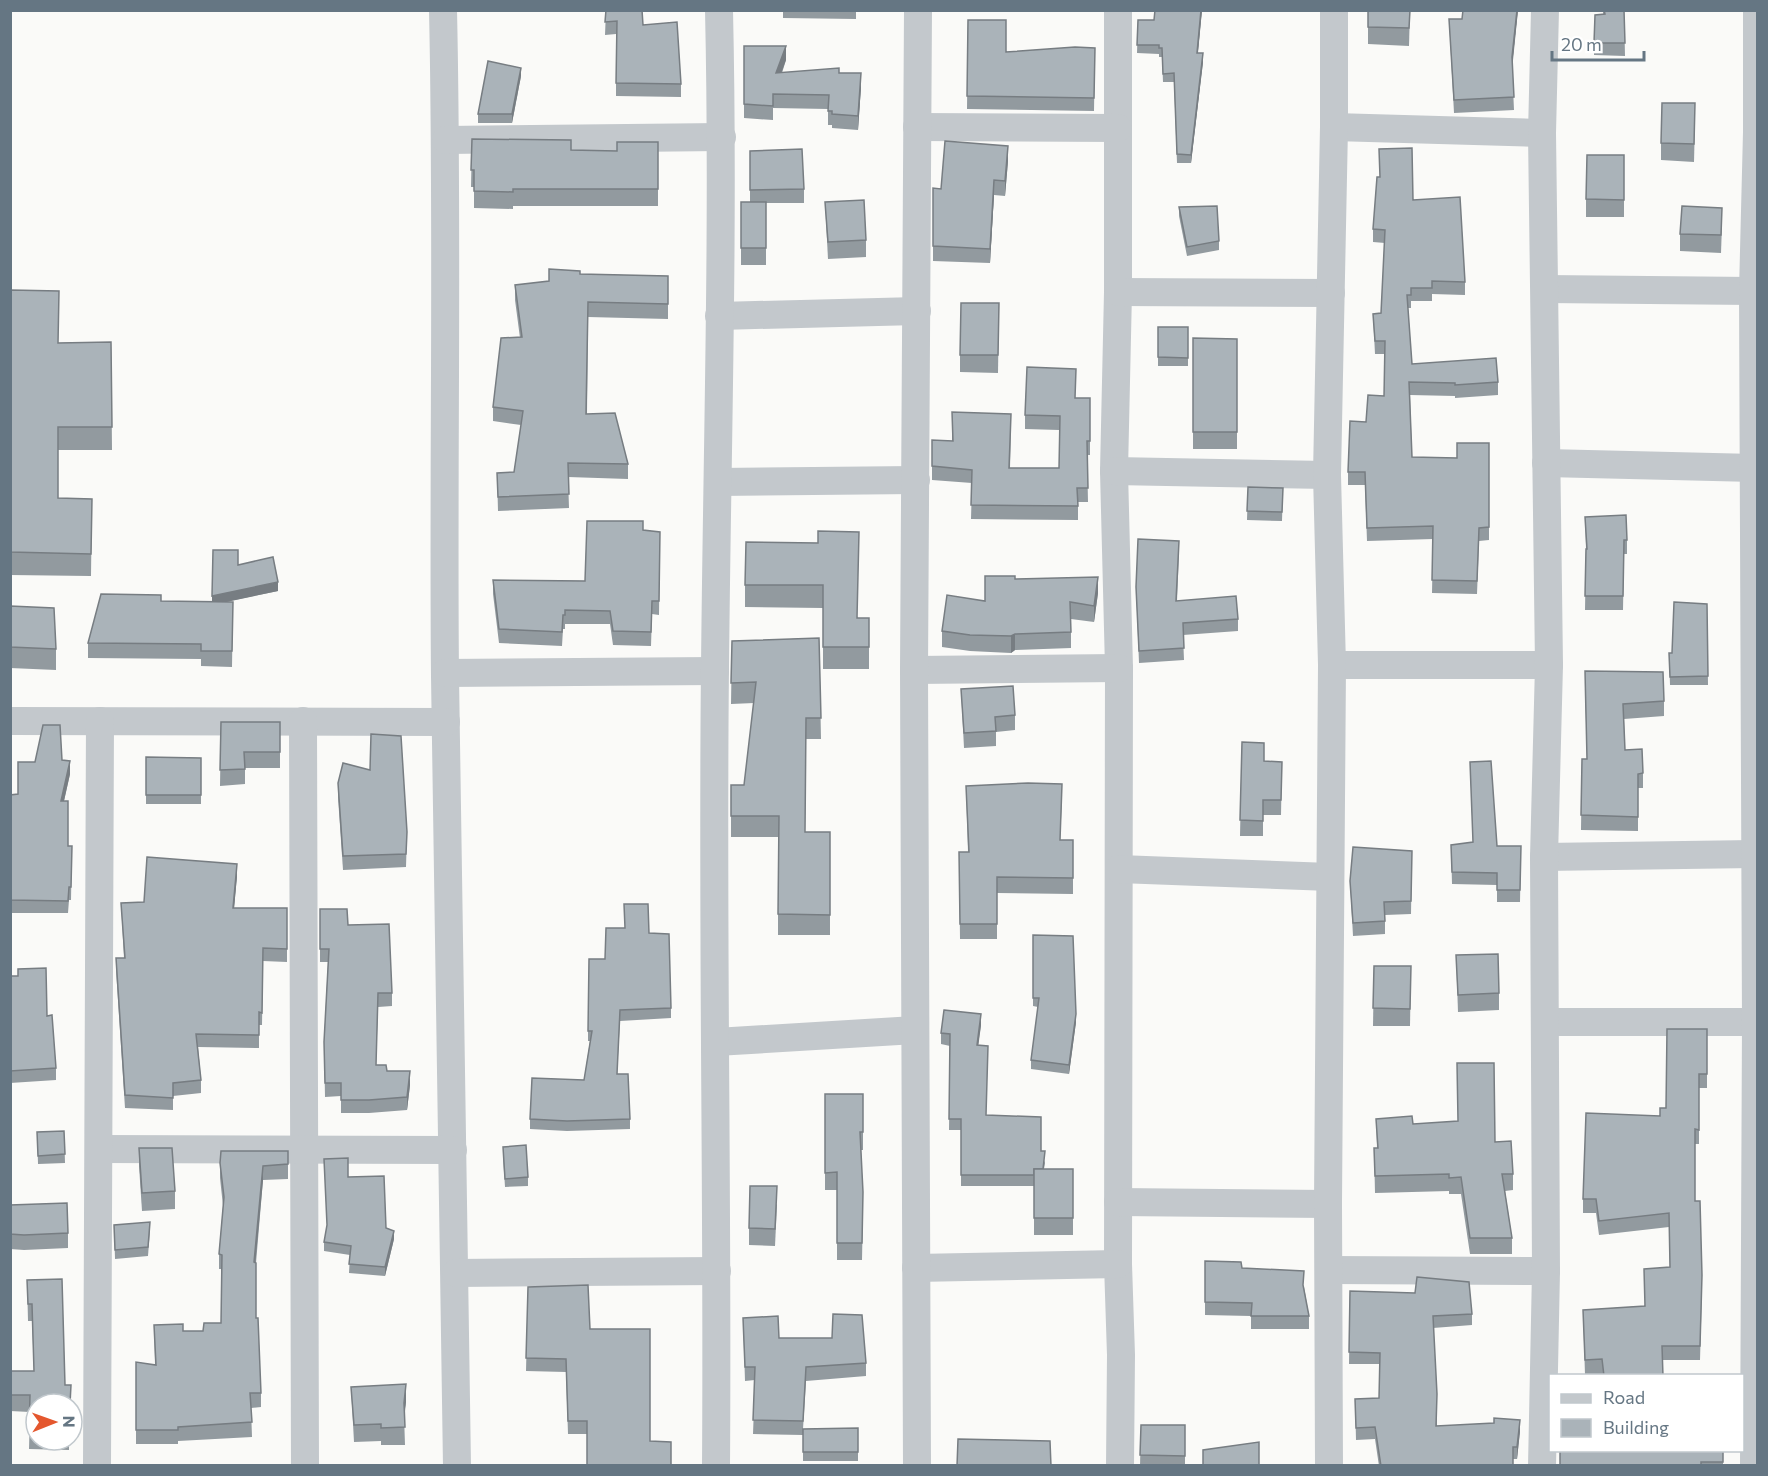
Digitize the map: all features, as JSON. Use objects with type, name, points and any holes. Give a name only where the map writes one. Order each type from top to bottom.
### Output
[{"type":"street","points":[[443,10],[446,140],[445,673],[456,1273],[457,1465],[451,1466]]},
{"type":"street","points":[[716,1466],[714,671],[722,137],[719,10]]},
{"type":"street","points":[[917,1466],[914,670],[918,10]]},
{"type":"street","points":[[1118,10],[1118,292],[1114,471],[1119,668],[1120,1466]]},
{"type":"street","points":[[1329,1466],[1328,1204],[1332,665],[1327,475],[1334,10]]},
{"type":"street","points":[[1542,1466],[1546,1271],[1544,857],[1549,665],[1542,133],[1545,10]]},
{"type":"street","points":[[1754,1466],[1757,1022],[1754,854],[1756,676],[1753,291],[1757,10]]},
{"type":"street","points":[[1334,127],[1542,133]]},
{"type":"street","points":[[917,128],[1118,128]]},
{"type":"street","points":[[446,140],[722,137]]},
{"type":"street","points":[[1545,288],[1753,291]]},
{"type":"street","points":[[1118,292],[1331,293]]},
{"type":"street","points":[[719,316],[917,311]]},
{"type":"street","points":[[1546,463],[1755,468]]},
{"type":"street","points":[[1114,471],[1327,475]]},
{"type":"street","points":[[718,482],[916,480]]},
{"type":"street","points":[[1332,665],[1549,665]]},
{"type":"street","points":[[914,670],[1119,668]]},
{"type":"street","points":[[445,673],[714,671]]},
{"type":"street","points":[[10,721],[446,722]]},
{"type":"street","points":[[97,1466],[100,721]]},
{"type":"street","points":[[303,722],[305,1466]]},
{"type":"street","points":[[1544,857],[1754,854]]},
{"type":"street","points":[[1119,869],[1330,876]]},
{"type":"street","points":[[1545,1022],[1757,1022]]},
{"type":"street","points":[[716,1042],[915,1030]]},
{"type":"street","points":[[99,1149],[453,1150]]},
{"type":"street","points":[[1118,1202],[1328,1204]]},
{"type":"street","points":[[916,1268],[1118,1264]]},
{"type":"street","points":[[456,1273],[717,1270]]},
{"type":"street","points":[[1330,1270],[1546,1271]]},
{"type":"building","points":[[606,10],[642,10],[643,25],[677,22],[681,84],[616,83],[617,21],[605,22]]},
{"type":"building","points":[[1155,10],[1201,10],[1197,53],[1203,53],[1191,155],[1177,154],[1174,73],[1163,74],[1162,48],[1159,48],[1159,45],[1137,45],[1138,20],[1154,20]]},
{"type":"building","points":[[1368,10],[1410,10],[1409,28],[1368,27]]},
{"type":"building","points":[[1463,10],[1517,10],[1512,57],[1514,97],[1454,100],[1449,19],[1462,19]]},
{"type":"building","points":[[1604,10],[1624,10],[1625,43],[1594,43],[1595,15],[1605,14]]},
{"type":"building","points":[[968,20],[1006,20],[1006,52],[1075,47],[1095,48],[1094,98],[967,96]]},
{"type":"building","points":[[744,46],[786,46],[776,73],[839,68],[839,73],[861,73],[858,116],[832,114],[832,111],[828,111],[829,95],[773,94],[773,106],[744,104]]},
{"type":"building","points":[[488,61],[521,68],[512,114],[478,114]]},
{"type":"building","points":[[1662,103],[1695,103],[1694,144],[1661,143]]},
{"type":"building","points":[[472,139],[571,140],[571,150],[617,151],[617,142],[658,142],[658,189],[474,191],[474,170],[471,170]]},
{"type":"building","points":[[945,141],[1008,146],[1005,181],[994,180],[990,249],[933,246],[933,188],[941,189]]},
{"type":"building","points":[[1412,148],[1413,200],[1460,197],[1465,282],[1432,281],[1432,288],[1411,288],[1411,295],[1407,295],[1412,364],[1496,358],[1498,382],[1455,385],[1455,383],[1409,382],[1412,457],[1457,458],[1457,443],[1489,443],[1489,527],[1479,528],[1477,581],[1432,580],[1433,526],[1367,528],[1365,472],[1348,472],[1350,421],[1366,422],[1368,395],[1384,396],[1385,341],[1375,341],[1373,314],[1381,313],[1385,230],[1373,229],[1377,177],[1380,177],[1379,149]]},
{"type":"building","points":[[802,149],[804,189],[750,190],[750,151]]},
{"type":"building","points":[[1587,155],[1624,155],[1624,200],[1586,199]]},
{"type":"building","points":[[864,200],[866,240],[828,242],[825,202]]},
{"type":"building","points":[[741,202],[766,202],[766,248],[741,248]]},
{"type":"building","points":[[1217,206],[1219,241],[1187,247],[1179,207]]},
{"type":"building","points":[[1682,206],[1722,208],[1721,235],[1680,234]]},
{"type":"building","points":[[549,269],[580,271],[580,274],[668,276],[668,304],[588,302],[586,414],[615,413],[628,464],[568,463],[569,494],[498,497],[497,473],[514,472],[523,411],[493,407],[501,338],[522,337],[515,285],[549,281]]},
{"type":"building","points":[[10,290],[59,291],[58,343],[111,342],[112,427],[58,427],[58,498],[92,499],[91,554],[10,552]]},
{"type":"building","points":[[961,303],[999,303],[998,355],[960,355]]},
{"type":"building","points":[[1158,327],[1188,327],[1188,358],[1158,357]]},
{"type":"building","points":[[1193,338],[1237,339],[1237,432],[1193,432]]},
{"type":"building","points":[[1027,367],[1076,369],[1075,398],[1090,398],[1090,441],[1087,441],[1088,488],[1077,488],[1078,506],[971,505],[972,470],[932,466],[932,440],[953,441],[952,412],[1011,414],[1009,468],[1059,468],[1060,416],[1025,415]]},
{"type":"building","points":[[1248,487],[1283,488],[1282,512],[1247,511]]},
{"type":"building","points":[[1626,515],[1627,540],[1624,540],[1623,596],[1585,596],[1587,549],[1585,517]]},
{"type":"building","points":[[587,521],[643,521],[643,530],[660,532],[659,601],[652,601],[651,632],[613,631],[610,611],[565,610],[562,632],[499,629],[493,580],[585,581]]},
{"type":"building","points":[[818,531],[859,532],[857,618],[869,618],[869,647],[823,647],[823,585],[745,585],[746,542],[818,543]]},
{"type":"building","points":[[1138,539],[1179,541],[1176,601],[1236,596],[1238,619],[1183,623],[1184,648],[1139,651],[1136,587]]},
{"type":"building","points":[[213,550],[238,550],[238,565],[273,557],[278,582],[212,596]]},
{"type":"building","points":[[985,576],[1015,576],[1015,579],[1098,577],[1094,606],[1070,602],[1071,632],[1011,636],[970,635],[942,631],[947,595],[985,601]]},
{"type":"building","points":[[101,594],[161,595],[161,601],[233,602],[232,651],[201,651],[201,644],[88,643]]},
{"type":"building","points":[[1674,602],[1707,604],[1708,676],[1670,677],[1669,653],[1672,653]]},
{"type":"building","points":[[10,606],[54,608],[56,649],[10,647]]},
{"type":"building","points":[[819,638],[821,718],[806,718],[805,832],[830,832],[830,915],[778,914],[779,816],[731,816],[731,785],[744,785],[756,682],[731,683],[732,641]]},
{"type":"building","points":[[1585,671],[1663,672],[1664,701],[1623,704],[1625,750],[1642,749],[1643,773],[1638,774],[1638,817],[1581,815],[1582,759],[1587,759]]},
{"type":"building","points":[[1013,686],[1015,715],[995,717],[996,731],[964,733],[961,689]]},
{"type":"building","points":[[221,722],[280,722],[280,752],[244,752],[245,769],[220,770]]},
{"type":"building","points":[[43,725],[60,725],[62,760],[70,761],[61,801],[68,801],[68,846],[72,846],[71,887],[69,887],[68,901],[10,900],[10,795],[18,794],[18,762],[35,762]]},
{"type":"building","points":[[371,734],[401,736],[407,832],[406,854],[343,856],[338,783],[343,763],[370,770]]},
{"type":"building","points":[[1242,742],[1264,743],[1264,761],[1282,762],[1281,800],[1263,800],[1263,821],[1240,820]]},
{"type":"building","points":[[146,757],[201,758],[201,795],[146,795]]},
{"type":"building","points":[[1491,761],[1497,846],[1521,846],[1520,890],[1497,890],[1497,873],[1452,872],[1451,845],[1473,842],[1470,762]]},
{"type":"building","points":[[1062,784],[1060,840],[1073,840],[1073,878],[997,877],[997,924],[960,924],[959,852],[969,852],[966,786]]},
{"type":"building","points":[[1353,847],[1412,851],[1411,901],[1384,902],[1385,921],[1353,923],[1350,881]]},
{"type":"building","points":[[147,857],[237,864],[233,908],[287,908],[287,949],[263,948],[262,1013],[259,1012],[259,1035],[196,1034],[201,1080],[173,1083],[173,1098],[125,1095],[116,958],[125,958],[121,903],[144,902]]},
{"type":"building","points":[[624,904],[648,904],[649,933],[669,934],[671,1008],[620,1010],[617,1074],[628,1074],[630,1119],[567,1121],[530,1119],[532,1078],[584,1080],[592,1031],[588,1031],[589,959],[605,959],[606,928],[625,928]]},
{"type":"building","points":[[320,909],[347,909],[348,925],[389,924],[392,993],[378,993],[376,1065],[386,1065],[387,1071],[410,1071],[407,1097],[341,1100],[341,1083],[325,1083],[324,1042],[329,949],[320,949]]},
{"type":"building","points":[[1033,935],[1073,936],[1076,1014],[1069,1065],[1031,1060],[1039,998],[1033,998]]},
{"type":"building","points":[[1498,954],[1499,993],[1458,995],[1456,955]]},
{"type":"building","points":[[1374,966],[1411,966],[1410,1009],[1373,1008]]},
{"type":"building","points":[[46,968],[47,1016],[52,1015],[56,1068],[10,1071],[10,976],[18,976],[18,969]]},
{"type":"building","points":[[944,1010],[981,1014],[977,1045],[988,1046],[986,1115],[1041,1117],[1041,1151],[1045,1151],[1043,1169],[1034,1169],[1034,1175],[961,1175],[961,1119],[949,1119],[950,1034],[941,1033]]},
{"type":"building","points":[[1667,1029],[1707,1029],[1707,1074],[1699,1074],[1699,1130],[1695,1129],[1695,1201],[1700,1201],[1702,1275],[1700,1346],[1662,1346],[1663,1374],[1604,1374],[1602,1359],[1585,1360],[1583,1310],[1645,1306],[1644,1269],[1670,1267],[1669,1213],[1599,1221],[1596,1199],[1583,1199],[1586,1113],[1660,1116],[1660,1108],[1666,1108]]},
{"type":"building","points":[[1457,1063],[1494,1063],[1495,1142],[1511,1141],[1513,1174],[1502,1174],[1512,1238],[1470,1238],[1461,1177],[1449,1178],[1449,1174],[1375,1176],[1374,1148],[1378,1148],[1376,1119],[1412,1116],[1413,1124],[1458,1121]]},
{"type":"building","points":[[825,1094],[863,1094],[863,1132],[860,1132],[863,1192],[862,1243],[837,1243],[837,1172],[825,1173]]},
{"type":"building","points":[[64,1131],[65,1154],[38,1156],[37,1132]]},
{"type":"building","points":[[526,1145],[528,1177],[505,1179],[503,1147]]},
{"type":"building","points":[[139,1148],[172,1148],[175,1191],[142,1193]]},
{"type":"building","points":[[221,1151],[288,1151],[288,1164],[263,1166],[254,1262],[256,1263],[256,1318],[258,1318],[261,1393],[250,1393],[252,1422],[178,1427],[178,1430],[136,1430],[136,1362],[156,1365],[154,1325],[183,1324],[183,1331],[203,1331],[204,1323],[221,1323],[222,1255],[219,1254],[224,1197]]},
{"type":"building","points":[[348,1158],[348,1177],[384,1176],[386,1228],[394,1231],[385,1267],[349,1264],[351,1246],[324,1242],[327,1225],[324,1159]]},
{"type":"building","points":[[1034,1169],[1073,1169],[1073,1218],[1034,1218]]},
{"type":"building","points":[[750,1186],[777,1186],[775,1229],[749,1228]]},
{"type":"building","points":[[67,1203],[68,1233],[10,1234],[10,1205]]},
{"type":"building","points":[[150,1222],[148,1247],[115,1250],[114,1225]]},
{"type":"building","points":[[1205,1261],[1241,1262],[1242,1268],[1304,1271],[1303,1285],[1309,1316],[1251,1316],[1252,1303],[1205,1302]]},
{"type":"building","points":[[1417,1277],[1469,1282],[1472,1314],[1433,1316],[1437,1394],[1436,1426],[1494,1423],[1494,1418],[1520,1420],[1517,1447],[1513,1447],[1513,1466],[1381,1466],[1375,1427],[1356,1428],[1355,1399],[1379,1398],[1380,1353],[1349,1352],[1350,1291],[1415,1293]]},
{"type":"building","points":[[62,1279],[65,1385],[71,1385],[71,1392],[24,1392],[24,1395],[10,1395],[10,1371],[34,1371],[32,1304],[28,1304],[27,1280]]},
{"type":"building","points":[[588,1285],[590,1329],[650,1329],[650,1441],[671,1442],[671,1466],[587,1466],[587,1421],[568,1421],[566,1359],[526,1358],[528,1287]]},
{"type":"building","points":[[833,1314],[862,1315],[866,1363],[806,1367],[803,1421],[753,1420],[755,1367],[745,1367],[743,1318],[778,1316],[779,1338],[832,1338]]},
{"type":"building","points":[[406,1384],[405,1427],[381,1428],[381,1424],[354,1425],[351,1387]]},
{"type":"building","points":[[1141,1425],[1185,1425],[1185,1456],[1140,1455]]},
{"type":"building","points":[[858,1428],[858,1452],[803,1452],[803,1429]]},
{"type":"building","points":[[958,1439],[1050,1441],[1051,1466],[957,1466]]},
{"type":"building","points":[[1259,1442],[1259,1466],[1203,1466],[1203,1450]]},
{"type":"building","points":[[1560,1452],[1723,1452],[1723,1462],[1701,1462],[1701,1466],[1560,1466]]}]
